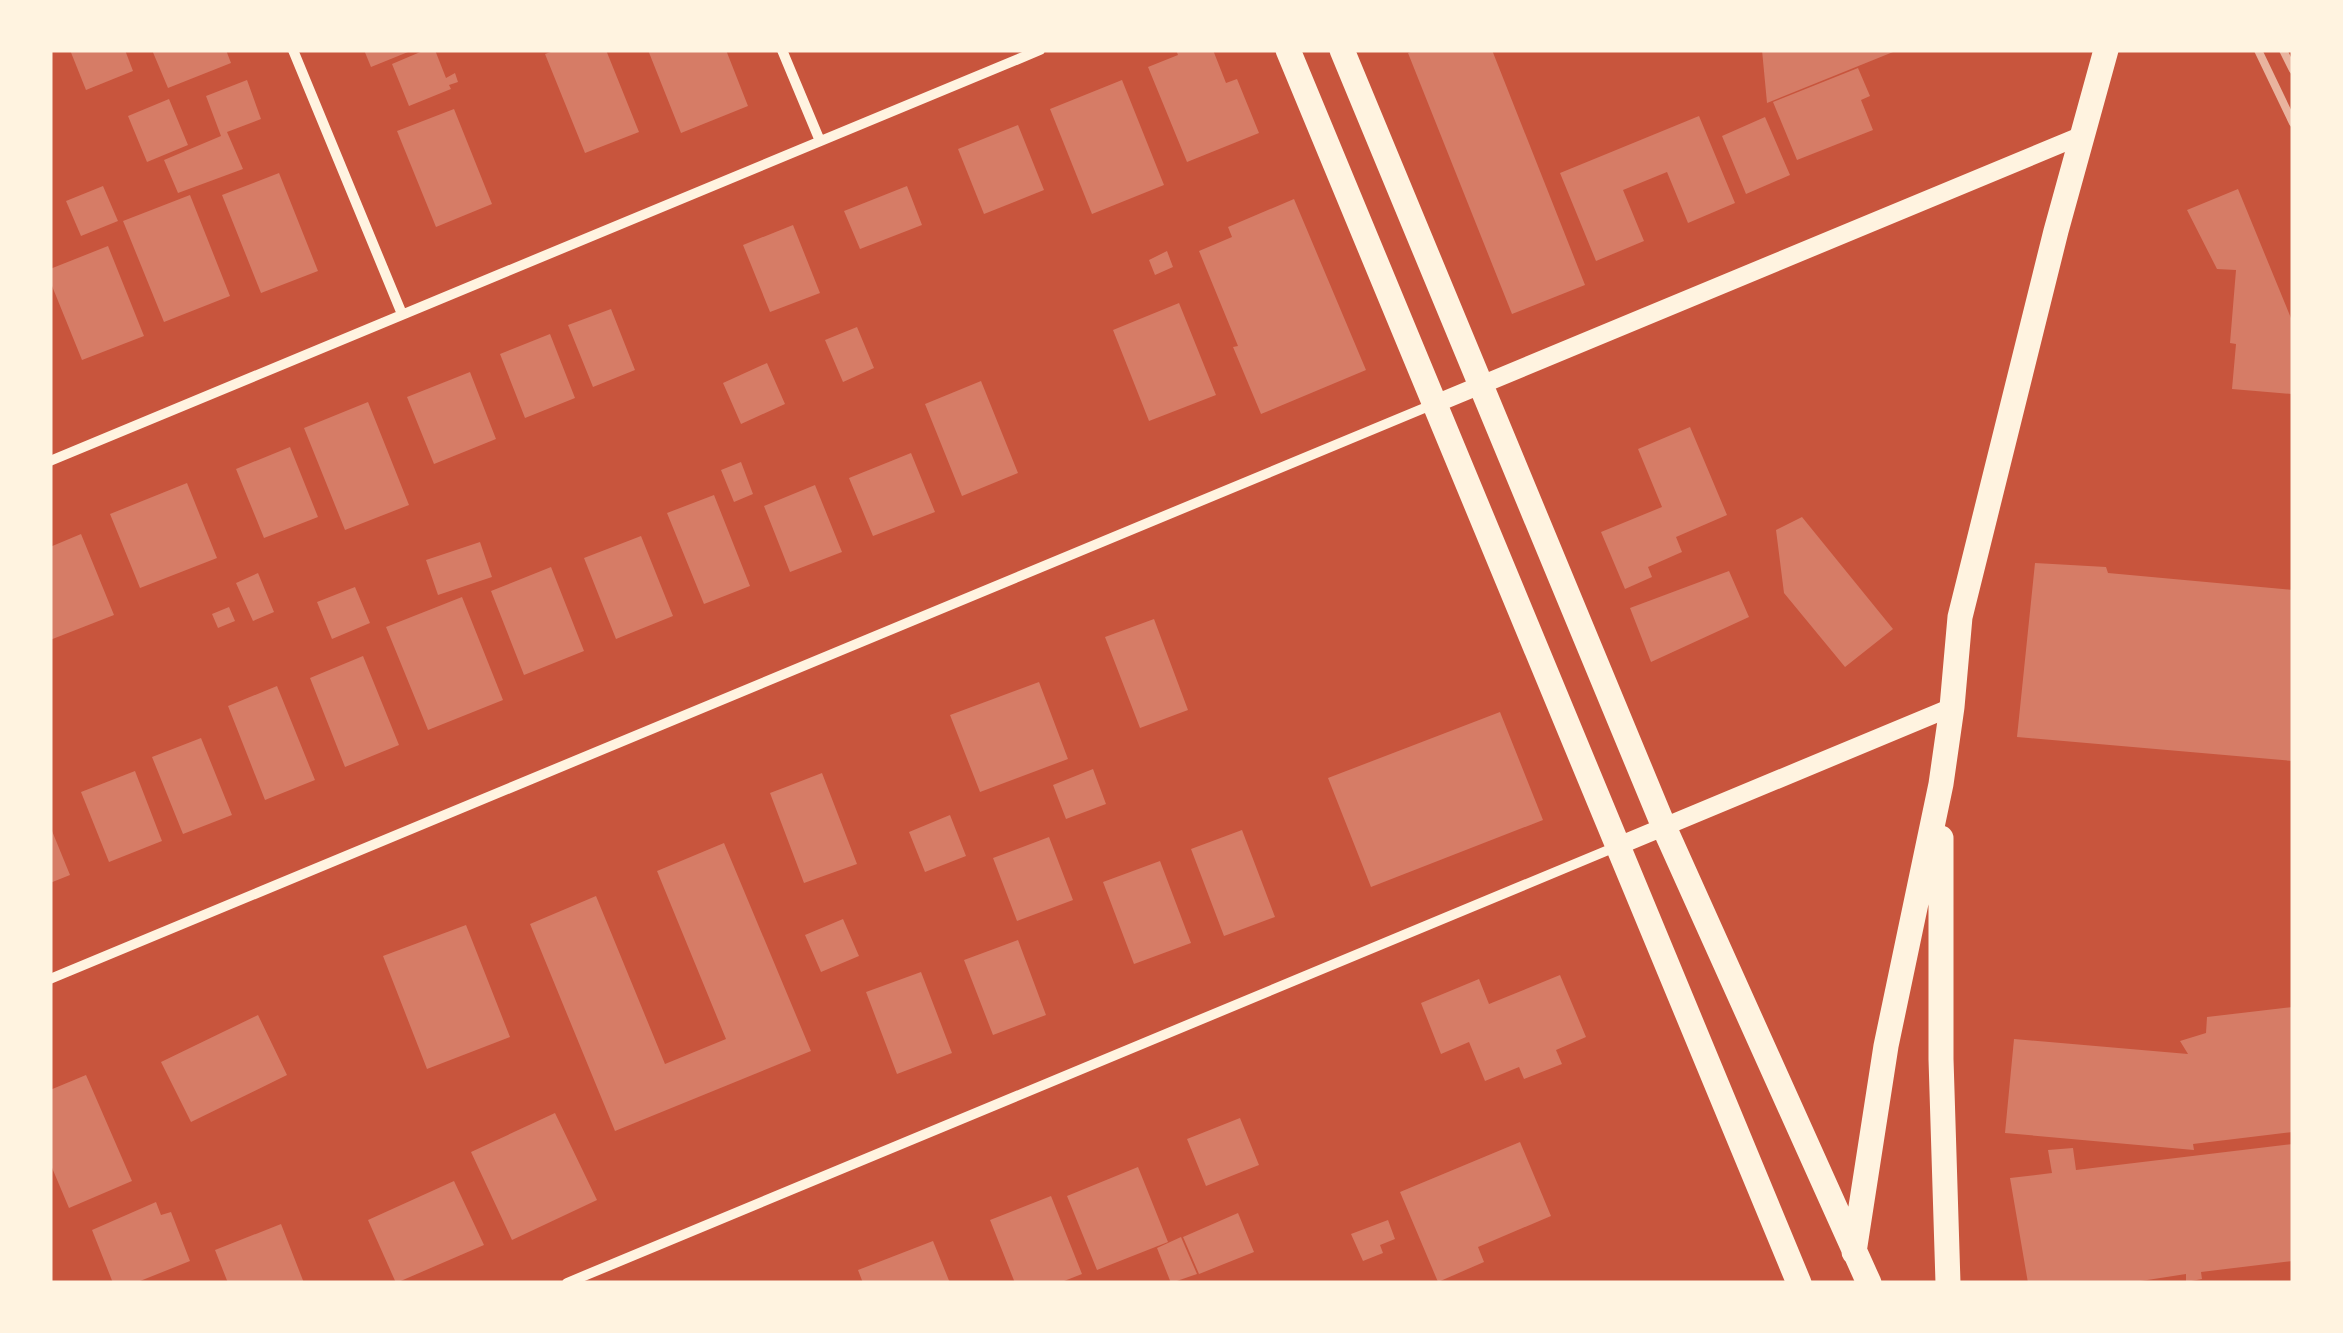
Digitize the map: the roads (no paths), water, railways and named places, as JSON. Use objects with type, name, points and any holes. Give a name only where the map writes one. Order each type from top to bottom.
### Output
[{"type":"main road","points":[[1288,50],[1798,1283]]},
{"type":"main road","points":[[1342,50],[1664,827],[1869,1283]]},
{"type":"main road","points":[[1850,1283],[1886,1046],[1940,784],[1960,617],[2046,269],[2106,50]]},
{"type":"main road","points":[[1940,784],[1940,1058],[1948,1283]]},
{"type":"street","points":[[293,50],[402,314]]},
{"type":"street","points":[[782,50],[820,141]]},
{"type":"street","points":[[50,461],[1040,50]]},
{"type":"street","points":[[50,979],[2084,134]]},
{"type":"street","points":[[567,1283],[1952,707]]},
{"type":"railway","points":[[2258,50],[2293,123]]},
{"type":"railway","points":[[2283,50],[2293,70]]}]
